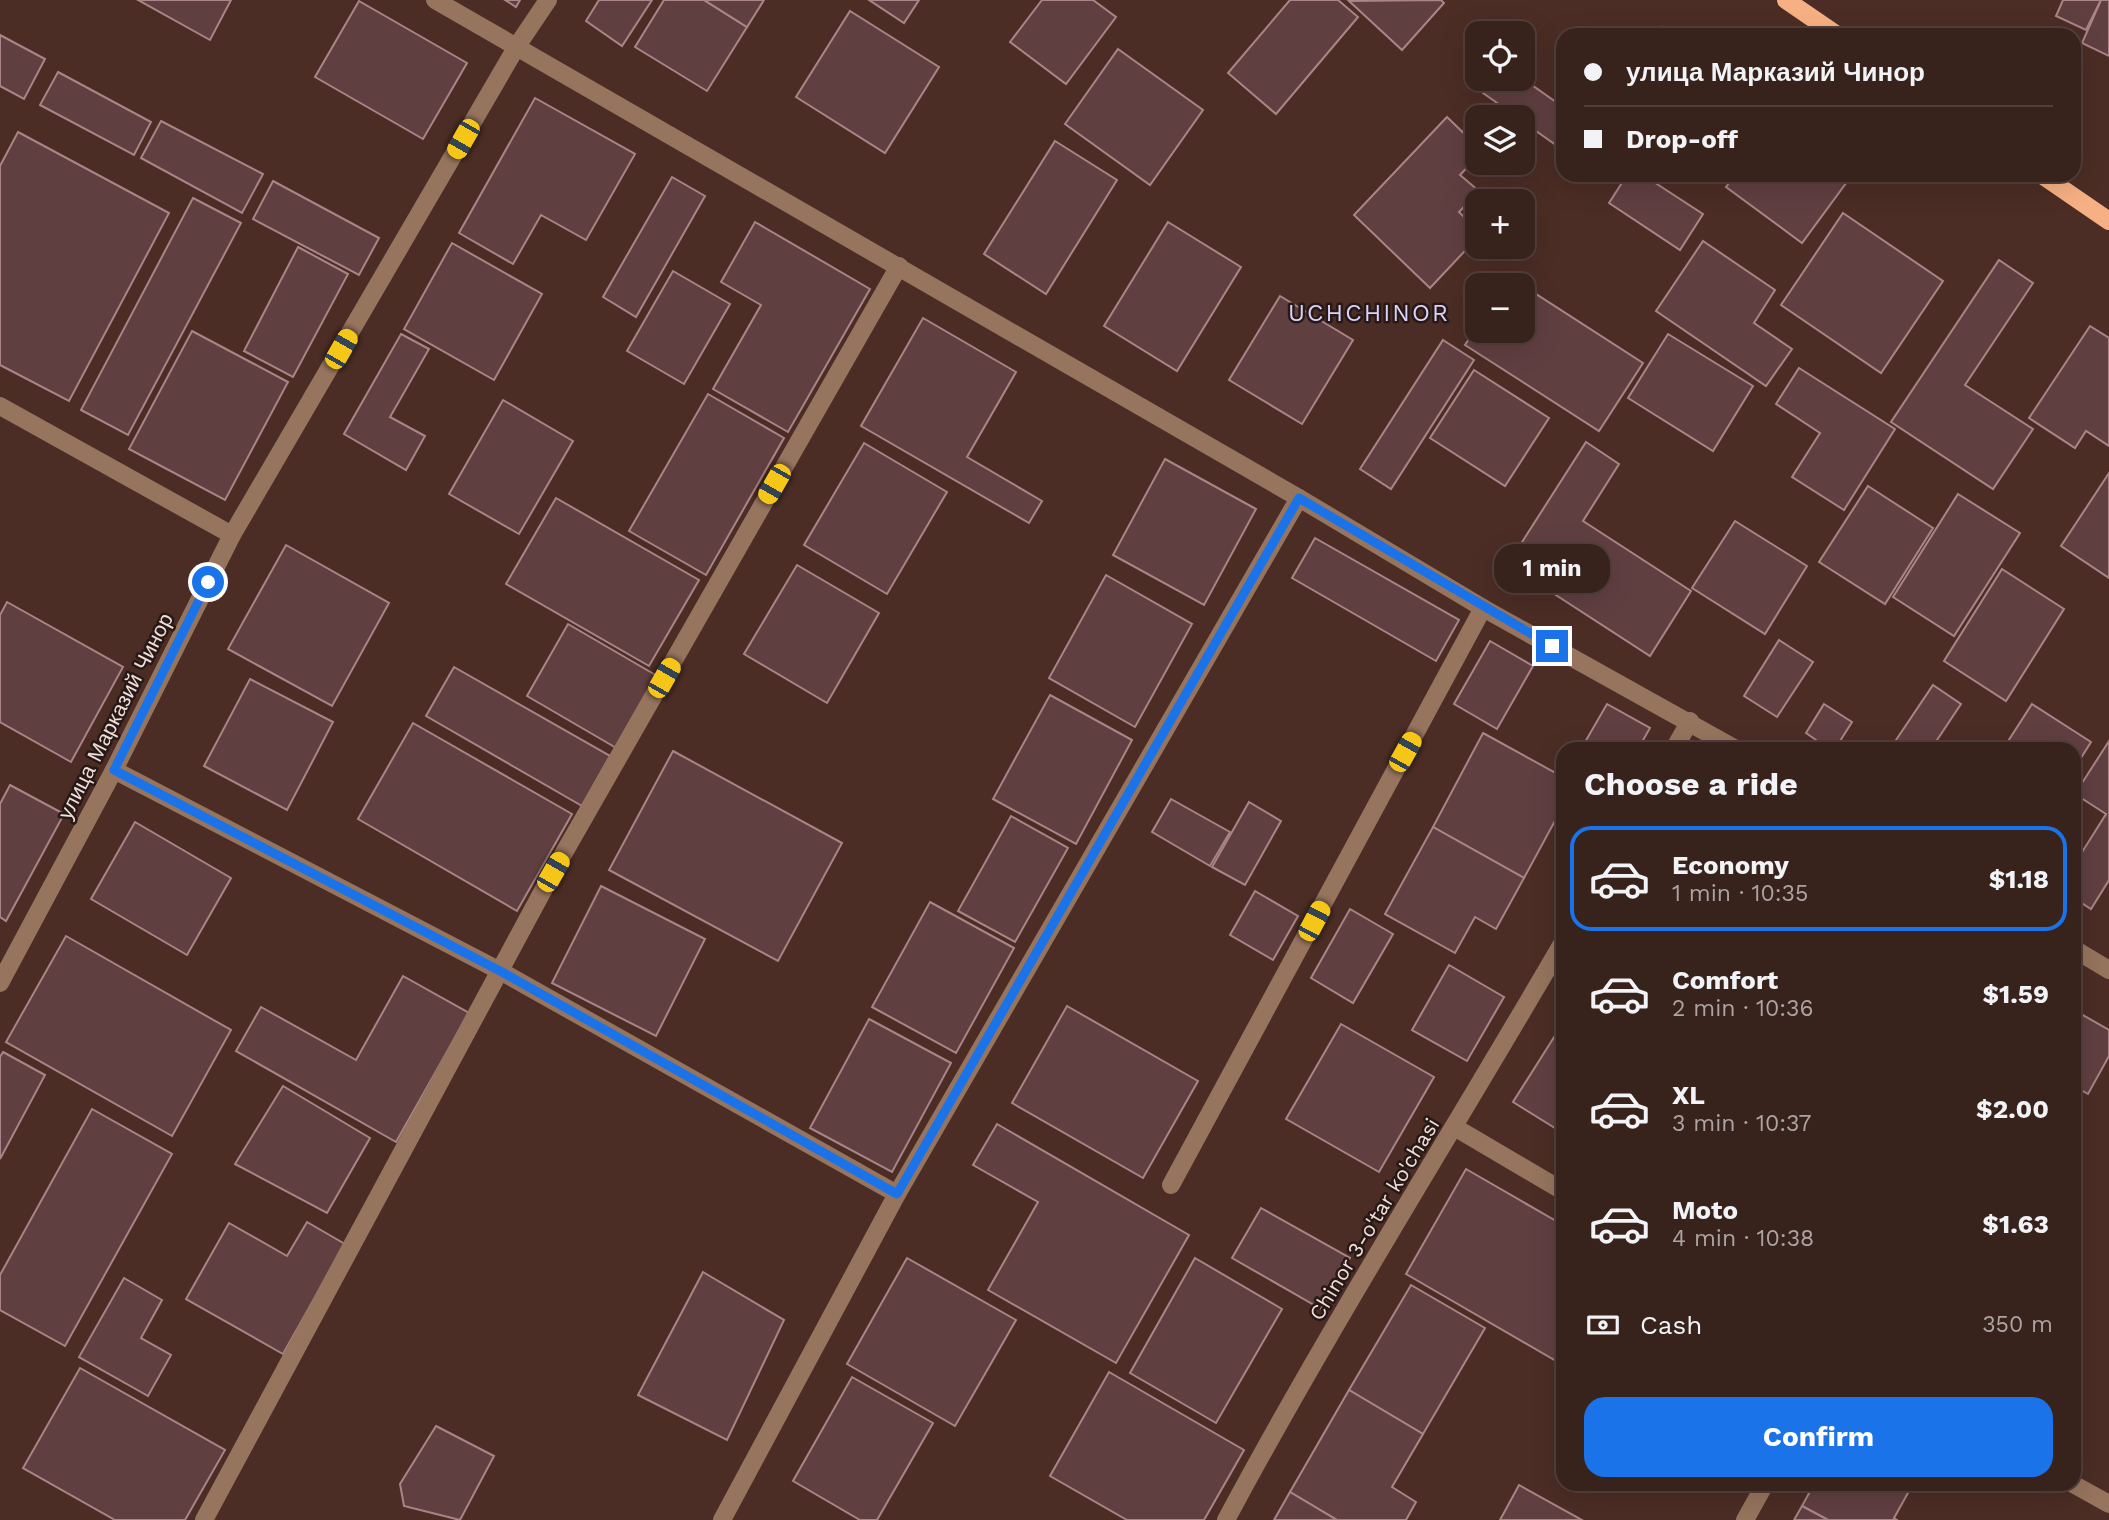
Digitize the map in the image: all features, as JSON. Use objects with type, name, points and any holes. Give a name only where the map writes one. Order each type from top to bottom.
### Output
[{"type":"main road","points":[[1786,0],[1827,28]]},
{"type":"main road","points":[[2052,182],[2109,221]]},
{"type":"street","points":[[435,0],[1299,498],[1483,608],[1724,742]]},
{"type":"street","name":"улица Марказий Чинор","points":[[0,983],[114,770],[232,536],[517,46],[548,0]]},
{"type":"street","points":[[204,1520],[502,972],[553,872],[899,266]]},
{"type":"street","points":[[0,406],[232,536]]},
{"type":"street","points":[[722,1520],[897,1194],[1299,498]]},
{"type":"street","points":[[1171,1185],[1483,608]]},
{"type":"street","points":[[1678,742],[1690,722]]},
{"type":"street","points":[[114,770],[502,972],[897,1194]]},
{"type":"street","points":[[2081,953],[2109,970]]},
{"type":"street","name":"Chinor 3-o'tar ko'chasi","points":[[1226,1520],[1275,1429],[1456,1128],[1556,954]]},
{"type":"street","points":[[1456,1128],[1556,1187]]},
{"type":"street","points":[[2081,1488],[2109,1504]]},
{"type":"street","points":[[1745,1520],[1761,1491]]},
{"type":"building","points":[[138,0],[231,0],[210,40]]},
{"type":"building","points":[[505,0],[520,0],[516,7]]},
{"type":"building","points":[[599,0],[652,0],[622,46],[586,21]]},
{"type":"building","points":[[664,0],[704,0],[747,27],[707,91],[635,47]]},
{"type":"building","points":[[704,0],[764,0],[747,27]]},
{"type":"building","points":[[869,0],[919,0],[904,23]]},
{"type":"building","points":[[1042,0],[1093,0],[1116,17],[1066,84],[1010,42]]},
{"type":"building","points":[[1290,0],[1338,0],[1358,17],[1276,114],[1228,73]]},
{"type":"building","points":[[1441,0],[1444,3],[1402,50],[1349,1]]},
{"type":"building","points":[[2063,0],[2101,0],[2086,30],[2056,16]]},
{"type":"building","points":[[2101,0],[2109,0],[2109,56],[2082,43]]},
{"type":"building","points":[[359,1],[467,63],[423,139],[315,77]]},
{"type":"building","points":[[850,11],[939,67],[885,153],[796,97]]},
{"type":"building","points":[[0,35],[45,59],[24,99],[0,86]]},
{"type":"building","points":[[1118,49],[1203,110],[1150,185],[1065,124]]},
{"type":"building","points":[[58,72],[151,122],[134,155],[40,105]]},
{"type":"building","points":[[1535,87],[1556,102],[1556,145],[1535,130],[1535,105],[1500,105],[1480,91],[1535,91]]},
{"type":"building","points":[[535,98],[635,154],[586,240],[541,215],[513,264],[459,233]]},
{"type":"building","points":[[1447,117],[1465,134],[1465,170],[1460,175],[1477,189],[1465,189],[1465,206],[1459,212],[1465,218],[1465,251],[1430,288],[1354,215]]},
{"type":"building","points":[[161,121],[263,174],[242,213],[141,158]]},
{"type":"building","points":[[18,132],[169,213],[69,401],[0,365],[0,166]]},
{"type":"building","points":[[1055,141],[1117,180],[1046,294],[984,254]]},
{"type":"building","points":[[672,177],[705,196],[636,317],[603,297]]},
{"type":"building","points":[[273,181],[379,238],[359,275],[253,219]]},
{"type":"building","points":[[1622,182],[1654,182],[1703,214],[1680,250],[1609,203]]},
{"type":"building","points":[[1730,182],[1847,182],[1802,243],[1726,187]]},
{"type":"building","points":[[193,198],[241,223],[128,435],[81,410]]},
{"type":"building","points":[[1843,213],[1943,281],[1881,373],[1781,305]]},
{"type":"building","points":[[755,222],[870,289],[788,432],[713,389],[761,305],[721,282]]},
{"type":"building","points":[[1168,222],[1241,267],[1177,371],[1104,326]]},
{"type":"building","points":[[1703,241],[1775,290],[1754,323],[1792,349],[1766,386],[1656,311]]},
{"type":"building","points":[[452,243],[542,294],[494,380],[404,329]]},
{"type":"building","points":[[298,247],[348,274],[293,377],[244,351]]},
{"type":"building","points":[[1999,260],[2033,283],[1965,385],[2033,429],[1993,489],[1891,422]]},
{"type":"building","points":[[673,271],[730,304],[684,384],[627,351]]},
{"type":"building","points":[[1535,293],[1643,363],[1599,431],[1465,345],[1535,343]]},
{"type":"building","points":[[1280,296],[1353,340],[1302,424],[1229,380]]},
{"type":"building","points":[[923,318],[1016,372],[967,457],[1042,501],[1029,523],[861,426]]},
{"type":"building","points":[[2090,326],[2109,338],[2109,446],[2086,431],[2075,448],[2029,418]]},
{"type":"building","points":[[192,331],[288,382],[225,500],[129,449]]},
{"type":"building","points":[[401,334],[429,349],[390,417],[425,436],[406,470],[344,434]]},
{"type":"building","points":[[1668,334],[1753,386],[1713,451],[1628,398]]},
{"type":"building","points":[[1443,340],[1474,360],[1391,489],[1360,469]]},
{"type":"building","points":[[1799,368],[1895,429],[1844,510],[1792,477],[1820,433],[1776,404]]},
{"type":"building","points":[[1474,370],[1549,418],[1505,486],[1430,438]]},
{"type":"building","points":[[708,394],[784,438],[706,575],[629,531]]},
{"type":"building","points":[[503,400],[573,441],[519,534],[449,494]]},
{"type":"building","points":[[1586,442],[1619,464],[1583,521],[1691,591],[1650,656],[1508,564]]},
{"type":"building","points":[[864,443],[947,492],[887,594],[804,545]]},
{"type":"building","points":[[1165,459],[1256,509],[1204,605],[1113,555]]},
{"type":"building","points":[[2109,473],[2109,578],[2061,546]]},
{"type":"building","points":[[1868,486],[1933,528],[1885,604],[1819,562]]},
{"type":"building","points":[[1958,494],[2020,533],[1954,636],[1893,597]]},
{"type":"building","points":[[556,498],[699,580],[649,666],[506,584]]},
{"type":"building","points":[[1735,521],[1807,566],[1765,634],[1692,588]]},
{"type":"building","points":[[1315,538],[1459,620],[1436,661],[1292,578]]},
{"type":"building","points":[[286,545],[389,603],[332,706],[228,649]]},
{"type":"building","points":[[797,565],[879,613],[827,703],[744,654]]},
{"type":"building","points":[[2002,569],[2064,609],[2006,701],[1944,661]]},
{"type":"building","points":[[1106,575],[1192,624],[1135,727],[1049,678]]},
{"type":"building","points":[[7,602],[123,667],[71,762],[0,722],[0,615]]},
{"type":"building","points":[[568,624],[659,677],[618,749],[527,696]]},
{"type":"building","points":[[1779,640],[1813,662],[1777,717],[1744,696]]},
{"type":"building","points":[[1490,641],[1533,666],[1497,729],[1454,704]]},
{"type":"building","points":[[454,667],[610,756],[582,806],[426,716]]},
{"type":"building","points":[[250,679],[333,722],[287,810],[204,766]]},
{"type":"building","points":[[1933,685],[1961,704],[1936,742],[1895,742]]},
{"type":"building","points":[[1050,695],[1132,740],[1076,844],[993,799]]},
{"type":"building","points":[[1607,704],[1650,728],[1642,742],[1585,742]]},
{"type":"building","points":[[1824,704],[1852,722],[1839,742],[1819,742],[1806,733]]},
{"type":"building","points":[[2032,704],[2091,742],[2081,758],[2081,742],[2008,742]]},
{"type":"building","points":[[413,723],[572,814],[517,911],[358,819]]},
{"type":"building","points":[[1483,733],[1556,773],[1556,819],[1524,878],[1433,827]]},
{"type":"building","points":[[2109,741],[2109,880],[2091,909],[2081,903],[2081,854],[2106,814],[2081,798],[2081,785]]},
{"type":"building","points":[[673,751],[842,843],[778,961],[609,870]]},
{"type":"building","points":[[10,785],[64,814],[6,921],[0,917],[0,804]]},
{"type":"building","points":[[1171,799],[1230,832],[1210,866],[1152,832]]},
{"type":"building","points":[[1249,802],[1281,821],[1245,885],[1212,867]]},
{"type":"building","points":[[1011,816],[1068,848],[1015,942],[958,911]]},
{"type":"building","points":[[135,822],[231,878],[187,955],[91,899]]},
{"type":"building","points":[[1433,827],[1524,878],[1496,929],[1475,917],[1455,953],[1385,914]]},
{"type":"building","points":[[601,886],[705,939],[656,1036],[552,983]]},
{"type":"building","points":[[1255,891],[1298,916],[1273,960],[1230,935]]},
{"type":"building","points":[[930,902],[1014,948],[956,1053],[872,1007]]},
{"type":"building","points":[[1350,909],[1393,934],[1353,1003],[1311,978]]},
{"type":"building","points":[[66,936],[231,1030],[172,1136],[6,1042]]},
{"type":"building","points":[[1449,965],[1504,997],[1467,1061],[1412,1030]]},
{"type":"building","points":[[403,976],[469,1013],[396,1142],[236,1051],[261,1007],[356,1060]]},
{"type":"building","points":[[1067,1006],[1198,1081],[1143,1178],[1012,1103]]},
{"type":"building","points":[[2081,1014],[2109,1030],[2109,1056],[2088,1094],[2081,1090]]},
{"type":"building","points":[[869,1019],[951,1063],[892,1172],[810,1128]]},
{"type":"building","points":[[1341,1024],[1434,1077],[1379,1172],[1286,1119]]},
{"type":"building","points":[[1556,1034],[1556,1129],[1513,1102]]},
{"type":"building","points":[[3,1052],[45,1075],[0,1159],[0,1057]]},
{"type":"building","points":[[283,1086],[370,1138],[327,1213],[235,1164]]},
{"type":"building","points":[[92,1109],[172,1154],[65,1346],[0,1310],[0,1275]]},
{"type":"building","points":[[997,1124],[1189,1235],[1116,1363],[988,1290],[1038,1202],[973,1165]]},
{"type":"building","points":[[1466,1169],[1556,1221],[1556,1361],[1406,1274]]},
{"type":"building","points":[[1261,1208],[1350,1258],[1321,1309],[1232,1258]]},
{"type":"building","points":[[307,1222],[345,1244],[283,1354],[186,1299],[229,1223],[287,1256]]},
{"type":"building","points":[[907,1258],[1016,1320],[955,1426],[847,1364]]},
{"type":"building","points":[[1195,1258],[1282,1309],[1216,1423],[1130,1373]]},
{"type":"building","points":[[703,1272],[784,1320],[727,1440],[638,1395]]},
{"type":"building","points":[[124,1278],[162,1300],[141,1338],[171,1355],[148,1396],[79,1357]]},
{"type":"building","points":[[1411,1285],[1485,1328],[1423,1434],[1349,1390]]},
{"type":"building","points":[[80,1368],[225,1450],[185,1520],[115,1520],[23,1468]]},
{"type":"building","points":[[1109,1372],[1244,1450],[1204,1520],[1127,1520],[1050,1476]]},
{"type":"building","points":[[852,1377],[933,1423],[877,1520],[860,1520],[793,1481]]},
{"type":"building","points":[[1349,1390],[1423,1434],[1392,1487],[1416,1502],[1406,1520],[1337,1520],[1290,1492]]},
{"type":"building","points":[[436,1426],[494,1456],[460,1520],[404,1506],[400,1484]]},
{"type":"building","points":[[1519,1485],[1582,1520],[1500,1520]]},
{"type":"building","points":[[1810,1491],[1909,1491],[1894,1518],[1897,1520],[1828,1520],[1802,1506]]},
{"type":"building","points":[[1290,1492],[1337,1520],[1274,1520]]},
{"type":"building","points":[[1802,1506],[1828,1520],[1794,1520]]},
{"type":"district","name":"UCHCHINOR","points":[[1369,313]]},
{"type":"route","points":[[208,582],[114,770],[502,972],[897,1194],[1299,498],[1552,646]]}]
